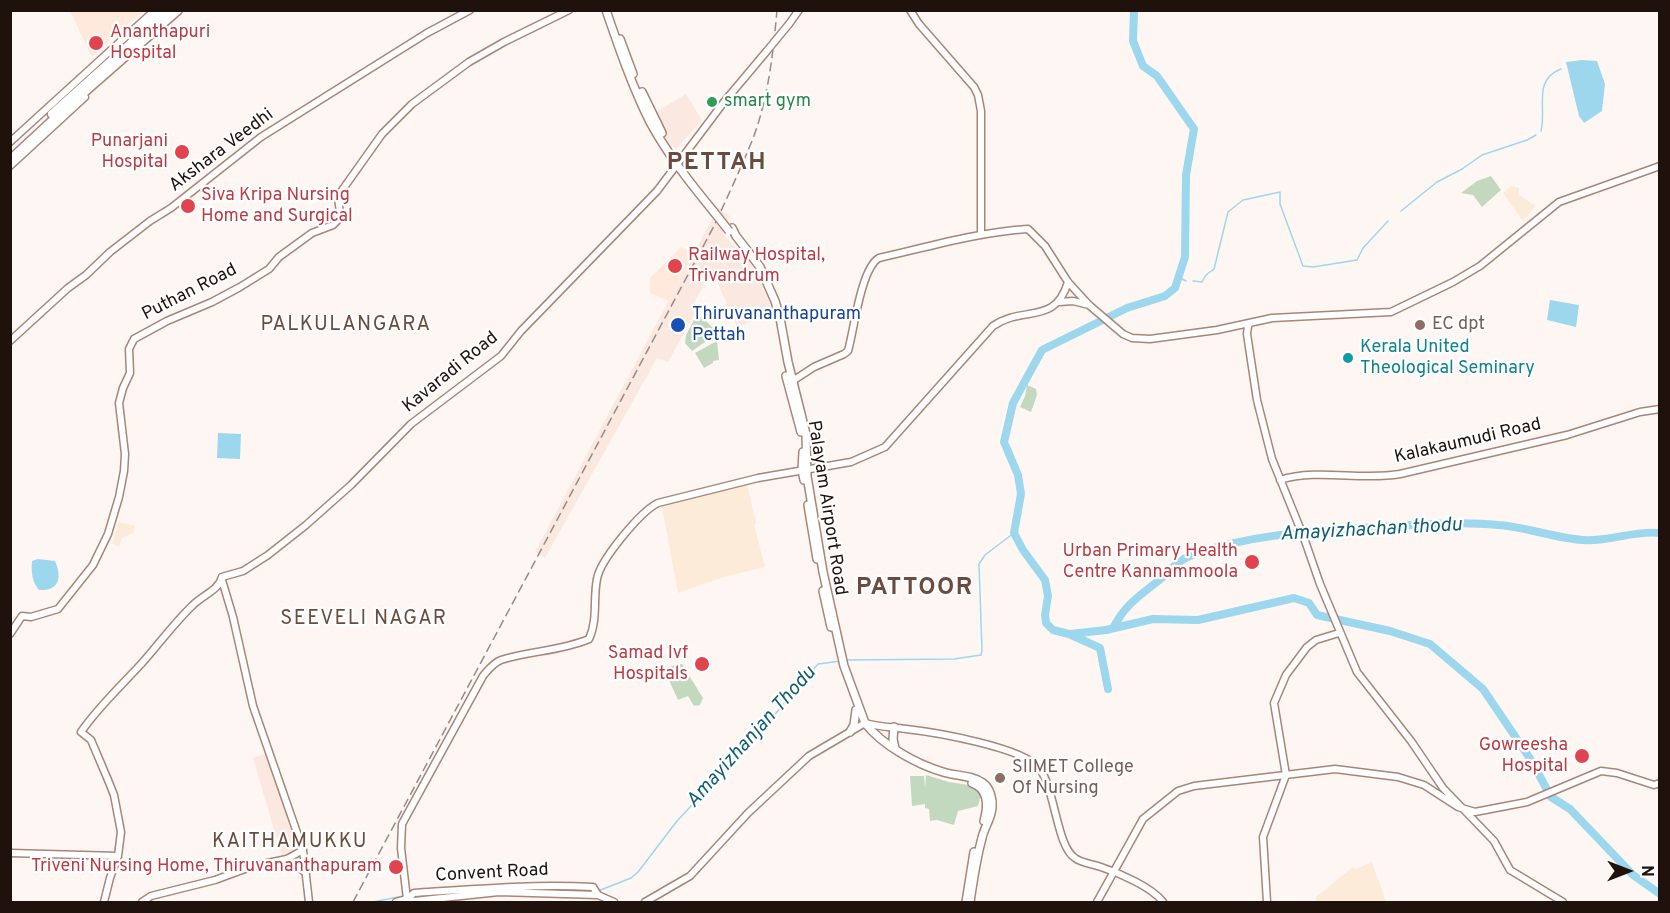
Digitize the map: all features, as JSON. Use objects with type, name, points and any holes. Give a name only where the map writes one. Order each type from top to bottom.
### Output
[{"type":"highway","points":[[10,160],[63,103],[168,10]]},
{"type":"highway","points":[[10,153],[22,146],[180,10]]},
{"type":"main road","points":[[608,10],[623,63],[650,122],[716,211]]},
{"type":"main road","points":[[679,163],[716,211]]},
{"type":"main road","name":"Palayam Airport Road","points":[[716,211],[760,267],[780,318],[801,433],[814,546],[842,668],[856,710],[871,730],[895,748],[940,772],[980,781],[988,788],[992,807],[976,861],[970,903]]},
{"type":"main road","name":"Palayam Airport Road","points":[[842,668],[868,732],[906,760],[949,779],[977,784],[984,790],[987,811],[971,861],[966,903]]},
{"type":"main road","points":[[850,732],[854,725],[856,710]]},
{"type":"main road","points":[[890,727],[895,748]]},
{"type":"street","points":[[10,142],[155,10]]},
{"type":"street","points":[[109,51],[114,51],[161,10]]},
{"type":"street","points":[[10,166],[180,10]]},
{"type":"street","name":"Akshara Veedhi","points":[[10,341],[110,252],[171,208],[261,137],[427,33],[470,10]]},
{"type":"street","name":"Puthan Road","points":[[10,634],[22,616],[31,617],[58,609],[93,565],[108,534],[124,471],[125,454],[119,403],[130,373],[129,349],[134,339],[240,287],[269,268],[279,257],[312,233],[333,225],[340,214],[338,195],[382,135],[412,104],[469,62],[568,10]]},
{"type":"street","name":"Kavaradi Road","points":[[222,577],[243,571],[268,555],[306,525],[351,485],[411,424],[501,356],[521,331],[644,206],[799,10]]},
{"type":"street","points":[[910,10],[974,87],[978,95],[981,111],[981,235]]},
{"type":"street","points":[[790,382],[814,367],[848,351],[861,294],[874,260],[981,235],[1028,229],[1032,231],[1068,282],[1092,307],[1115,328],[1132,338],[1140,339],[1272,318],[1391,312],[1453,282],[1480,266],[1559,202],[1659,166]]},
{"type":"street","points":[[1059,302],[1068,282]]},
{"type":"street","points":[[614,903],[598,895],[499,892],[414,901],[407,897],[400,839],[402,824],[483,676],[491,666],[500,661],[545,652],[589,639],[593,629],[599,570],[644,511],[652,506],[758,478],[851,462],[885,447],[993,326],[1007,318],[1043,311],[1059,302],[1073,301],[1092,307]]},
{"type":"street","points":[[1250,323],[1247,336],[1257,400],[1272,459],[1339,633],[1357,672],[1411,741],[1443,788],[1494,841],[1510,870],[1563,903]]},
{"type":"street","points":[[1233,326],[1247,336]]},
{"type":"street","name":"Kalakaumudi Road","points":[[1280,480],[1307,474],[1379,477],[1400,474],[1567,435],[1640,412],[1659,409]]},
{"type":"street","points":[[104,903],[118,856],[121,832],[114,795],[91,740],[81,732],[194,604],[220,585],[222,577]]},
{"type":"street","points":[[222,577],[252,706],[303,850],[309,903]]},
{"type":"street","points":[[1267,903],[1263,837],[1286,775],[1274,703],[1286,675],[1307,647],[1316,640],[1339,633]]},
{"type":"street","points":[[645,903],[690,876],[748,813],[809,756],[864,723],[988,746],[1026,758],[1040,769],[1046,781],[1068,851],[1075,859],[1113,871],[1157,893],[1163,903]]},
{"type":"street","points":[[1097,903],[1143,819],[1178,791],[1194,786],[1335,769],[1398,777],[1424,785],[1464,809],[1482,812],[1527,802],[1601,771],[1617,773],[1654,785],[1659,783]]},
{"type":"street","points":[[142,903],[151,896],[215,880],[253,866],[287,859],[303,850]]},
{"type":"street","points":[[10,853],[118,856]]},
{"type":"street","points":[[287,859],[307,874]]},
{"type":"street","name":"Convent Road","points":[[396,903],[414,893],[486,887],[554,885],[593,887],[598,895]]},
{"type":"shaded area","name":"Ananthapuri Hospital","points":[[70,10],[145,11],[122,28],[92,57]]},
{"type":"shaded area","points":[[686,94],[702,120],[676,149],[670,145],[653,114]]},
{"type":"shaded area","points":[[1511,186],[1519,188],[1519,195],[1535,206],[1523,221],[1503,193]]},
{"type":"shaded area","points":[[718,208],[730,216],[722,233],[756,272],[770,304],[770,310],[767,316],[737,327],[712,270],[691,309],[696,311],[668,362],[657,358],[545,558],[535,552]]},
{"type":"shaded area","name":"Railway Hospital, Trivandrum","points":[[681,247],[694,254],[668,301],[650,293],[650,278]]},
{"type":"shaded area","points":[[747,484],[765,567],[724,577],[678,593],[662,507]]},
{"type":"shaded area","points":[[119,522],[135,526],[133,533],[122,538],[119,547],[112,543]]},
{"type":"shaded area","points":[[267,753],[295,846],[290,853],[282,857],[253,758]]},
{"type":"shaded area","points":[[1372,862],[1386,902],[1316,902],[1316,897],[1353,867],[1356,869]]},
{"type":"green space","points":[[1491,176],[1501,190],[1482,207],[1473,195],[1461,193],[1477,181]]},
{"type":"green space","points":[[700,317],[718,333],[692,351],[685,343],[686,335],[694,320]]},
{"type":"green space","points":[[717,341],[719,360],[713,361],[704,368],[695,353]]},
{"type":"green space","points":[[1027,385],[1036,389],[1037,395],[1031,412],[1020,407]]},
{"type":"green space","points":[[676,664],[682,664],[703,698],[700,705],[694,706],[688,696],[678,700],[668,678],[667,669]]},
{"type":"green space","points":[[926,775],[975,786],[981,794],[978,806],[958,811],[954,825],[937,820],[930,821],[929,809],[925,808],[925,804],[912,806],[910,776],[924,776],[925,788]]},
{"type":"water","points":[[1597,61],[1605,84],[1602,111],[1584,123],[1579,116],[1566,62]]},
{"type":"water","points":[[1550,300],[1579,305],[1576,327],[1547,320]]},
{"type":"water","points":[[218,433],[241,434],[240,459],[217,458]]},
{"type":"water","points":[[38,559],[55,561],[58,572],[59,577],[55,585],[46,590],[39,590],[35,584],[32,561]]},
{"type":"waterway","points":[[1108,689],[1100,648],[1069,634],[1053,630],[1046,623],[1048,596],[1045,580],[1023,550],[1014,533],[1021,494],[1018,475],[1004,442],[1013,403],[1042,350],[1127,308],[1165,296],[1175,288],[1185,257],[1186,175],[1194,129],[1157,76],[1143,66],[1133,41],[1134,10]]},
{"type":"waterway","points":[[1541,131],[1542,96],[1546,80],[1561,69]]},
{"type":"waterway","points":[[1401,211],[1437,182],[1482,155],[1536,135]]},
{"type":"waterway","points":[[1193,281],[1202,282],[1206,275],[1214,269],[1228,212],[1243,200],[1280,192],[1280,204],[1303,266],[1313,267],[1357,260],[1363,248],[1388,221]]},
{"type":"waterway","points":[[1180,278],[1186,281]]},
{"type":"waterway","name":"Amayizhachan thodu","points":[[1113,628],[1129,605],[1183,559],[1214,548],[1259,538],[1329,530],[1452,523],[1509,526],[1583,540],[1660,533]]},
{"type":"waterway","name":"Amayizhanjan Thodu","points":[[846,660],[954,659],[981,655],[979,564],[985,555],[1014,533]]},
{"type":"waterway","points":[[1070,634],[1106,630],[1153,619],[1198,620],[1294,598],[1309,603],[1317,615],[1390,631],[1430,644],[1483,689],[1531,760],[1551,797],[1570,809],[1633,875],[1660,894]]},
{"type":"waterway","name":"Amayizhanjan Thodu","points":[[598,891],[631,878],[638,872],[677,821],[759,733],[818,664],[841,661]]},
{"type":"waterway","name":"Amayizhanjan Thodu","points":[[373,902],[403,896]]},
{"type":"railway","points":[[353,902],[714,226],[758,125],[769,77],[777,10]]},
{"type":"place","name":"Ananthapuri Hospital","points":[[96,43]]},
{"type":"place","name":"smart gym","points":[[712,102]]},
{"type":"place","name":"Punarjani Hospital","points":[[182,152]]},
{"type":"place","name":"Siva Kripa Nursing Home and Surgical","points":[[188,206]]},
{"type":"place","name":"Railway Hospital, Trivandrum","points":[[675,266]]},
{"type":"place","name":"Thiruvananthapuram Pettah","points":[[678,325]]},
{"type":"place","name":"EC dpt","points":[[1420,325]]},
{"type":"place","name":"Kerala United Theological Seminary","points":[[1348,358]]},
{"type":"place","name":"Urban Primary Health Centre Kannammoola","points":[[1252,562]]},
{"type":"place","name":"Samad Ivf Hospitals","points":[[702,664]]},
{"type":"place","name":"Gowreesha Hospital","points":[[1582,756]]},
{"type":"place","name":"SIIMET College Of Nursing","points":[[1000,778]]},
{"type":"place","name":"Triveni Nursing Home, Thiruvananthapuram","points":[[396,867]]},
{"type":"district","name":"PETTAH","points":[[717,164]]},
{"type":"district","name":"PALKULANGARA","points":[[346,326]]},
{"type":"district","name":"PATTOOR","points":[[915,589]]},
{"type":"district","name":"SEEVELI NAGAR","points":[[364,620]]},
{"type":"district","name":"KAITHAMUKKU","points":[[290,843]]}]
